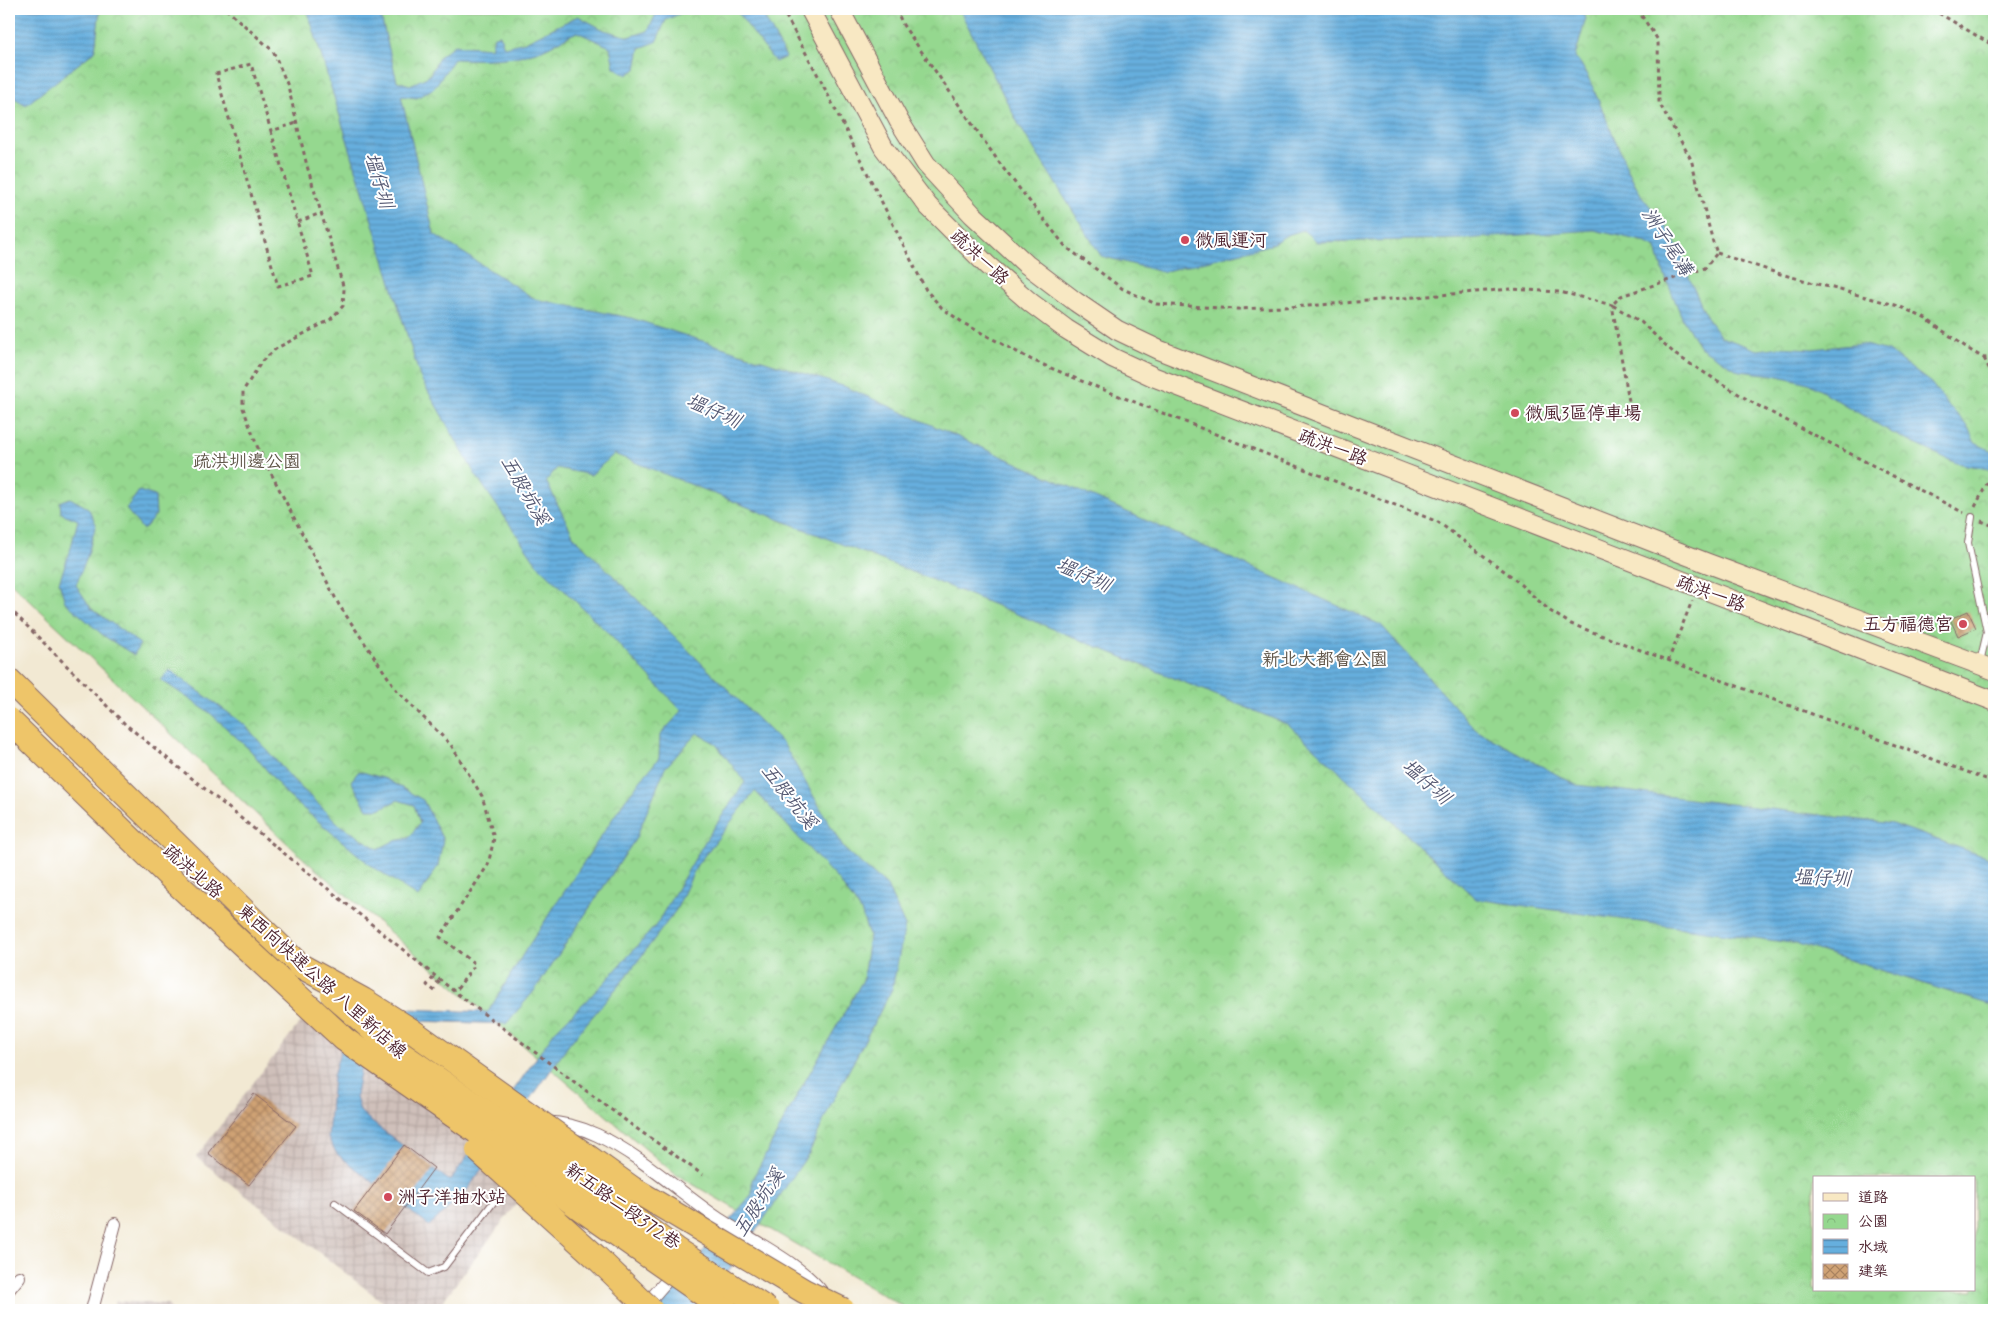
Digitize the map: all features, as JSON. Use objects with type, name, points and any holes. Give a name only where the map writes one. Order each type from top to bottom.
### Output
[{"type":"highway","name":"東西向快速公路 八里新店線","points":[[9,680],[299,965],[394,1049],[536,1147],[675,1249],[768,1310]]},
{"type":"highway","name":"東西向快速公路 八里新店線","points":[[9,720],[171,878],[344,1039],[493,1143],[581,1209],[726,1310]]},
{"type":"highway","points":[[299,965],[363,1000],[412,1030],[633,1189],[832,1306]]},
{"type":"highway","points":[[344,1039],[495,1164],[647,1310]]},
{"type":"street","name":"疏洪一路","points":[[810,9],[884,148],[928,206],[987,265],[1031,303],[1066,329],[1113,358],[1164,381],[1994,701]]},
{"type":"street","name":"疏洪一路","points":[[839,9],[899,121],[926,164],[972,214],[1026,264],[1076,302],[1118,330],[1159,350],[1251,386],[1986,668]]},
{"type":"street","name":"疏洪北路","points":[[9,733],[210,909],[298,990],[525,1160]]},
{"type":"street","points":[[468,1118],[551,1122],[575,1126],[597,1135],[613,1154],[810,1278],[832,1306],[817,1310]]},
{"type":"street","points":[[525,1160],[551,1122]]},
{"type":"street","points":[[583,1197],[613,1154]]},
{"type":"street","name":"新五路二段372巷","points":[[525,1160],[583,1197],[678,1267],[647,1310]]},
{"type":"street","points":[[92,1310],[115,1224]]},
{"type":"lane","points":[[1972,517],[1968,543],[1987,632],[1986,668]]},
{"type":"lane","points":[[335,1203],[428,1273],[444,1267],[525,1160]]},
{"type":"path","points":[[226,9],[273,51],[288,86],[321,213],[344,289],[343,306],[330,320],[277,348],[262,361],[243,391],[242,408],[257,446],[339,605],[398,692],[451,745],[482,796],[494,838],[488,866],[440,937],[475,964],[455,992]]},
{"type":"path","points":[[896,9],[908,32],[1003,168],[1066,247],[1123,289],[1156,304],[1237,309],[1290,307],[1511,289],[1560,292],[1612,305],[1641,322],[1676,355],[1753,402],[1972,517],[1977,500],[1994,470]]},
{"type":"path","points":[[1636,9],[1658,40],[1660,103],[1691,159],[1717,254]]},
{"type":"path","points":[[1932,9],[1994,46]]},
{"type":"path","points":[[251,64],[271,131],[313,276],[278,286],[216,74],[251,64]]},
{"type":"path","points":[[271,131],[297,124]]},
{"type":"path","points":[[298,222],[321,213]]},
{"type":"path","points":[[1612,305],[1621,296],[1705,268],[1717,254]]},
{"type":"path","points":[[1717,254],[1777,273],[1899,306],[1926,319],[1984,358],[1994,357]]},
{"type":"path","points":[[1612,305],[1629,400]]},
{"type":"path","points":[[1984,358],[1994,378]]},
{"type":"path","points":[[1668,661],[1692,602]]},
{"type":"path","points":[[9,608],[125,724],[441,983]]},
{"type":"path","points":[[435,991],[427,985],[433,978],[455,992],[633,1126],[703,1175]]},
{"type":"shaded area","name":"洲子洋抽水站","points":[[308,1012],[532,1183],[436,1310],[393,1310],[196,1157]]},
{"type":"shaded area","points":[[116,1301],[168,1304],[171,1310],[113,1310]]},
{"type":"green space","name":"新北大都會公園","points":[[9,9],[1981,9],[1994,16],[1994,1310],[909,1310],[675,1174],[306,861],[9,581]]},
{"type":"water","points":[[9,9],[100,9],[95,51],[26,105],[9,95]]},
{"type":"water","points":[[307,9],[379,9],[397,81],[410,85],[429,76],[440,56],[454,45],[491,48],[494,36],[500,35],[504,47],[525,42],[578,16],[604,30],[629,37],[648,31],[657,12],[663,9],[690,9],[666,20],[656,42],[640,48],[636,69],[627,75],[614,67],[610,47],[577,32],[542,50],[521,56],[510,58],[454,59],[434,88],[417,98],[401,96],[434,234],[535,299],[631,318],[846,387],[1381,625],[1476,730],[1576,785],[1893,824],[1994,860],[1994,1006],[1798,944],[1476,899],[1289,725],[970,595],[614,454],[591,475],[557,468],[546,481],[574,537],[784,745],[844,849],[887,886],[905,926],[892,989],[831,1104],[809,1153],[702,1310],[653,1310],[752,1194],[752,1180],[800,1090],[863,980],[869,936],[861,911],[839,881],[755,791],[697,865],[676,910],[625,978],[570,1043],[465,1193],[429,1226],[337,1154],[328,1138],[333,1076],[343,1042],[352,1024],[380,1008],[488,1012],[525,951],[625,800],[659,758],[660,735],[682,711],[607,632],[537,564],[475,474],[420,377]],"holes":[[[697,733],[715,743],[745,782],[707,838],[656,925],[605,982],[555,1031],[450,1181],[360,1111],[356,1096],[366,1035],[388,1020],[506,1024],[535,990],[636,838],[665,768]]]},
{"type":"water","points":[[735,9],[760,9],[786,57],[775,62]]},
{"type":"water","name":"微風運河","points":[[959,9],[1582,9],[1586,18],[1575,57],[1591,83],[1628,170],[1641,195],[1665,225],[1682,255],[1690,280],[1707,318],[1721,337],[1758,350],[1779,347],[1813,349],[1861,344],[1888,351],[1931,383],[1947,404],[1967,425],[1975,443],[1994,452],[1994,470],[1956,463],[1894,434],[1808,383],[1774,375],[1739,371],[1700,347],[1683,320],[1662,269],[1656,248],[1642,241],[1594,230],[1462,239],[1317,242],[1303,230],[1287,235],[1270,245],[1162,272],[1101,256],[1019,125]]},
{"type":"water","points":[[139,491],[155,496],[156,515],[143,530],[126,509]]},
{"type":"water","points":[[70,498],[88,508],[96,524],[88,554],[76,585],[91,608],[140,644],[134,655],[104,636],[65,602],[59,582],[78,520],[61,513],[60,502]]},
{"type":"water","points":[[170,670],[245,725],[294,781],[340,825],[378,849],[394,841],[409,838],[420,823],[414,805],[398,800],[379,809],[367,809],[351,781],[359,771],[386,779],[423,800],[443,840],[438,866],[418,897],[369,864],[287,795],[251,751],[210,713],[161,680]]},
{"type":"building","name":"五方福德宮","points":[[1968,611],[1976,628],[1958,636],[1950,619]]},
{"type":"building","points":[[254,1094],[296,1126],[249,1185],[208,1153]]},
{"type":"building","name":"洲子洋抽水站","points":[[404,1145],[434,1168],[385,1234],[354,1211]]},
{"type":"place","name":"微風運河","points":[[1185,240]]},
{"type":"place","name":"微風3區停車場","points":[[1515,413]]},
{"type":"place","name":"五方福德宮","points":[[1963,624]]},
{"type":"place","name":"洲子洋抽水站","points":[[388,1197]]},
{"type":"water label","name":"塭仔圳","points":[[380,180]]},
{"type":"water label","name":"洲子尾溝","points":[[1668,241]]},
{"type":"water label","name":"塭仔圳","points":[[714,410]]},
{"type":"water label","name":"五股坑溪","points":[[526,490]]},
{"type":"water label","name":"塭仔圳","points":[[1084,574]]},
{"type":"water label","name":"塭仔圳","points":[[1427,781]]},
{"type":"water label","name":"五股坑溪","points":[[790,796]]},
{"type":"water label","name":"塭仔圳","points":[[1822,877]]},
{"type":"water label","name":"五股坑溪","points":[[758,1202]]},
{"type":"park label","name":"疏洪圳邊公園","points":[[247,461]]}]
